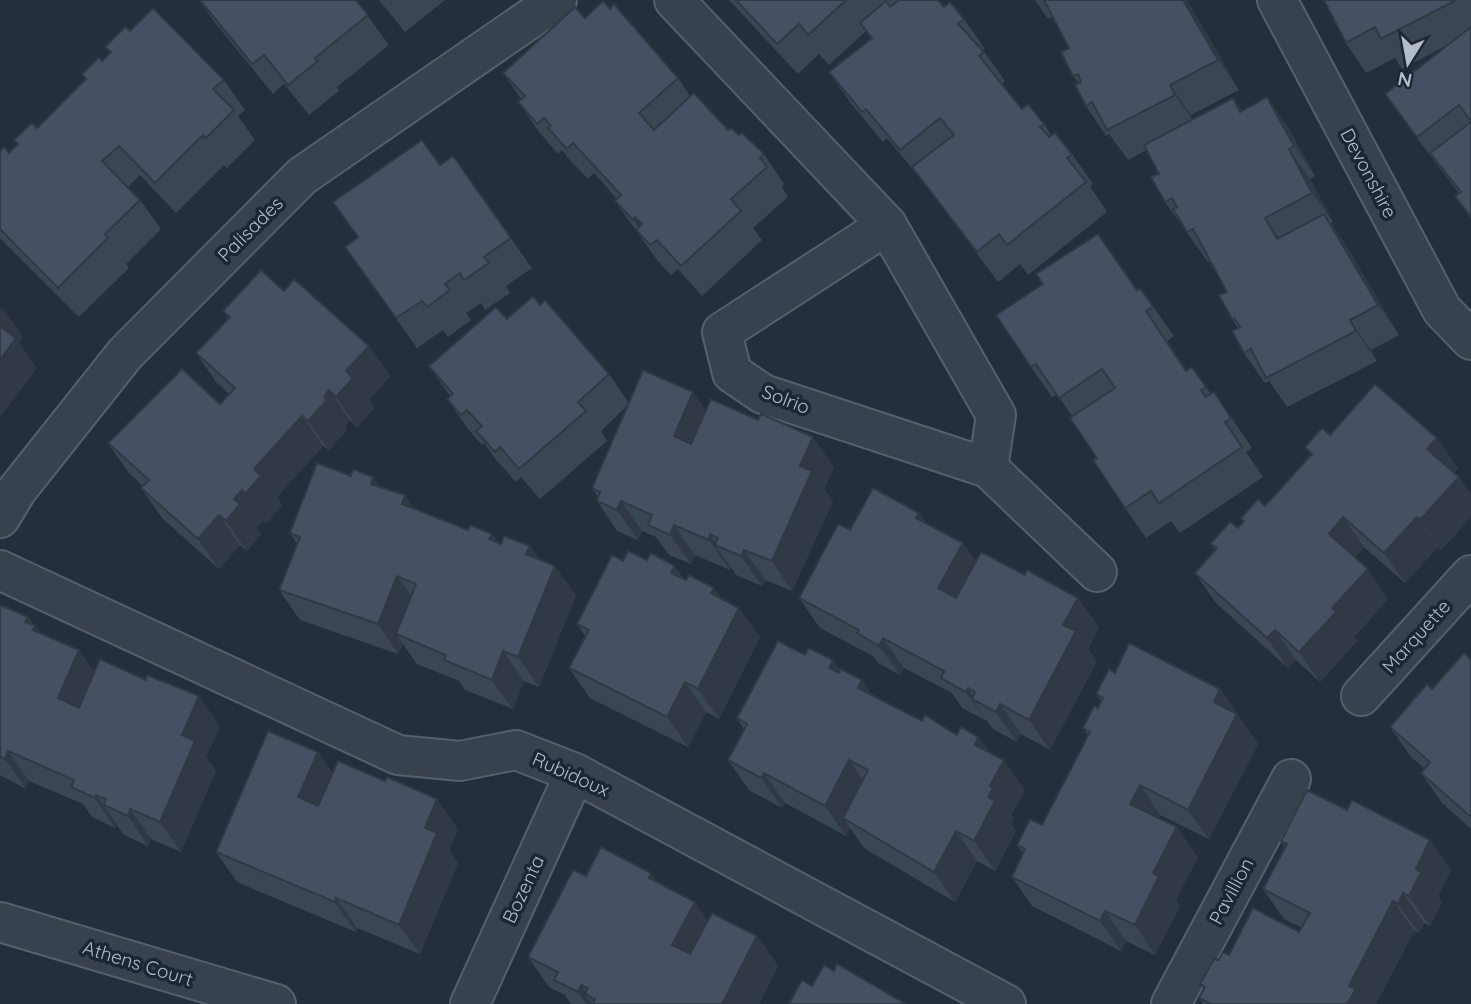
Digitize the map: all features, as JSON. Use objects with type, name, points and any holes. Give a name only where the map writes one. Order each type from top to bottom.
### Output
[{"type":"street","name":"Palisades","points":[[0,518],[18,489],[125,354],[302,176],[557,0]]},
{"type":"street","points":[[674,0],[887,226],[996,415],[988,468]]},
{"type":"street","name":"Devonshire","points":[[1277,0],[1442,310],[1471,340]]},
{"type":"street","name":"Solrio","points":[[887,226],[722,332],[732,373],[763,394],[988,468],[1097,572]]},
{"type":"street","name":"Rubidoux","points":[[0,570],[398,755],[460,761],[516,750],[576,773],[1006,1004]]},
{"type":"street","name":"Marquette","points":[[1361,696],[1471,576]]},
{"type":"street","name":"Bozenta","points":[[470,1004],[576,773]]},
{"type":"street","name":"Pavillion","points":[[1171,1004],[1291,779]]},
{"type":"street","name":"Athens Court","points":[[0,922],[276,1004]]},
{"type":"building","points":[[200,0],[356,0],[368,15],[315,58],[318,61],[288,85],[264,55],[252,64]]},
{"type":"building","points":[[736,0],[846,0],[808,35],[799,24],[777,44]]},
{"type":"building","points":[[899,0],[938,0],[944,7],[950,2],[964,19],[958,24],[984,52],[979,56],[1022,109],[1028,104],[1044,124],[1040,127],[1049,137],[1055,133],[1072,154],[1067,158],[1086,182],[1007,245],[999,234],[977,252],[912,167],[954,135],[940,118],[900,150],[866,109],[862,112],[829,72],[872,38],[860,23],[886,1],[890,7]]},
{"type":"building","points":[[1044,0],[1183,0],[1218,60],[1170,85],[1175,95],[1107,130],[1092,102],[1086,106],[1075,85],[1081,82],[1078,74],[1073,76],[1061,52],[1069,48]]},
{"type":"building","points":[[1324,0],[1456,0],[1381,39],[1375,27],[1346,43]]},
{"type":"building","points":[[603,1],[610,9],[614,4],[678,78],[639,113],[654,130],[694,93],[728,130],[731,128],[739,135],[742,133],[764,154],[760,158],[767,167],[731,199],[741,211],[681,266],[657,240],[650,245],[636,230],[642,224],[635,217],[633,220],[615,201],[621,195],[573,143],[567,149],[548,128],[551,126],[544,118],[537,124],[518,102],[525,96],[503,73],[575,7],[585,18]]},
{"type":"building","points":[[153,8],[224,80],[213,89],[234,110],[206,138],[203,135],[155,183],[119,146],[102,161],[140,200],[105,234],[108,238],[58,288],[0,229],[0,151],[4,147],[9,153],[18,144],[14,140],[32,123],[37,128],[86,79],[82,74],[99,57],[102,61],[111,52],[105,47],[125,27],[130,31]]},
{"type":"building","points":[[1471,27],[1471,121],[1459,105],[1417,137],[1385,94]]},
{"type":"building","points":[[1267,97],[1294,146],[1289,149],[1312,193],[1265,218],[1277,239],[1324,214],[1378,305],[1350,320],[1356,331],[1266,378],[1251,349],[1244,353],[1232,331],[1240,327],[1234,318],[1232,319],[1219,295],[1227,292],[1193,229],[1187,232],[1173,209],[1177,207],[1172,198],[1165,202],[1151,177],[1159,174],[1144,145],[1233,98],[1240,112]]},
{"type":"building","points":[[1471,122],[1471,217],[1455,196],[1461,192],[1430,153]]},
{"type":"building","points":[[422,140],[440,165],[453,156],[511,238],[484,257],[489,263],[464,280],[460,273],[445,284],[450,290],[427,307],[422,301],[396,318],[345,247],[358,237],[333,202]]},
{"type":"building","points":[[1098,234],[1137,290],[1140,288],[1153,307],[1146,311],[1186,371],[1192,367],[1206,387],[1201,390],[1206,397],[1214,392],[1231,418],[1225,422],[1242,447],[1159,503],[1151,491],[1125,508],[1093,460],[1097,458],[1070,418],[1115,388],[1102,369],[1059,398],[1036,364],[1031,367],[996,315],[1043,284],[1036,274]]},
{"type":"building","points":[[261,270],[284,291],[294,279],[369,346],[346,371],[353,378],[336,397],[329,390],[324,397],[327,400],[308,421],[302,416],[254,469],[261,476],[245,494],[242,490],[234,499],[240,504],[226,521],[219,515],[198,539],[141,488],[149,480],[108,443],[182,369],[220,404],[235,388],[196,353],[230,317],[223,311]]},
{"type":"building","points":[[533,296],[540,305],[545,300],[609,374],[578,402],[586,411],[519,469],[500,447],[495,452],[476,431],[482,426],[467,410],[461,415],[447,399],[453,394],[429,366],[496,307],[507,319]]},
{"type":"building","points":[[0,326],[16,338],[0,360]]},
{"type":"building","points":[[643,370],[693,392],[674,436],[691,444],[711,399],[758,420],[761,414],[813,437],[800,466],[812,471],[772,561],[744,550],[741,556],[715,545],[718,538],[710,534],[709,540],[674,525],[670,535],[648,525],[652,515],[621,501],[617,510],[597,501],[600,492],[592,488]]},
{"type":"building","points":[[1375,384],[1437,438],[1427,449],[1459,477],[1420,520],[1417,517],[1384,553],[1343,517],[1329,534],[1368,569],[1332,608],[1336,612],[1299,652],[1275,630],[1267,638],[1195,573],[1217,548],[1210,544],[1230,522],[1238,528],[1244,521],[1241,518],[1258,499],[1265,506],[1312,454],[1305,447],[1322,428],[1330,435]]},
{"type":"building","points":[[317,463],[351,476],[353,469],[373,477],[371,484],[405,495],[402,504],[468,530],[470,525],[492,534],[489,539],[501,544],[504,536],[530,546],[526,554],[555,566],[518,657],[503,651],[492,680],[444,660],[446,655],[396,634],[416,584],[397,576],[378,624],[279,590],[300,537],[290,533]]},
{"type":"building","points":[[873,488],[919,513],[916,518],[963,543],[938,588],[956,598],[981,552],[1025,575],[1027,570],[1078,598],[1063,625],[1076,631],[1029,720],[1000,704],[996,712],[972,699],[975,692],[968,688],[966,692],[941,678],[944,671],[883,638],[879,646],[857,633],[859,630],[799,598],[838,524],[850,530]]},
{"type":"building","points":[[628,551],[647,560],[651,553],[675,566],[671,573],[686,580],[689,575],[714,588],[711,593],[739,608],[698,689],[685,682],[667,717],[569,668],[589,630],[577,624],[612,555],[623,561]]},
{"type":"building","points":[[0,605],[28,617],[25,622],[35,625],[33,630],[79,650],[58,698],[79,708],[100,659],[146,680],[147,675],[199,696],[182,735],[195,741],[160,822],[130,809],[128,816],[104,805],[106,799],[96,795],[95,798],[71,787],[74,780],[8,751],[5,759],[0,756]]},
{"type":"building","points":[[778,641],[805,655],[809,648],[833,660],[829,668],[839,673],[841,669],[862,680],[858,688],[922,721],[925,715],[957,735],[961,727],[978,737],[975,745],[1004,760],[990,786],[993,788],[988,797],[995,801],[974,841],[956,831],[934,872],[843,818],[868,770],[849,760],[825,806],[764,773],[761,778],[728,760],[747,724],[737,718]]},
{"type":"building","points":[[1129,643],[1220,689],[1214,702],[1237,714],[1188,810],[1140,785],[1130,804],[1177,827],[1153,873],[1159,876],[1135,925],[1105,911],[1100,921],[1012,877],[1025,849],[1017,845],[1030,819],[1042,825],[1090,732],[1083,728],[1094,706],[1098,708],[1103,698],[1096,694],[1109,669],[1115,673]]},
{"type":"building","points":[[1464,653],[1471,660],[1471,817],[1421,773],[1430,762],[1390,727],[1427,684],[1432,689]]},
{"type":"building","points":[[268,731],[318,752],[298,797],[318,806],[338,761],[385,781],[387,777],[437,799],[425,828],[437,833],[399,925],[336,898],[335,902],[216,852]]},
{"type":"building","points":[[1307,790],[1347,810],[1352,800],[1430,840],[1416,869],[1421,872],[1409,896],[1403,893],[1398,904],[1393,901],[1349,986],[1356,989],[1347,1004],[1211,1004],[1199,998],[1205,987],[1200,984],[1214,959],[1219,960],[1223,952],[1229,955],[1253,908],[1299,932],[1310,913],[1263,889],[1287,844],[1281,841]]},
{"type":"building","points":[[601,847],[651,873],[649,878],[695,902],[672,945],[690,954],[712,913],[757,936],[722,1004],[592,1004],[595,999],[585,994],[588,988],[581,985],[578,992],[554,980],[558,972],[528,957],[573,870],[586,876]]},
{"type":"building","points":[[837,964],[906,1004],[789,1004],[802,980],[812,986],[824,965],[834,971]]}]
